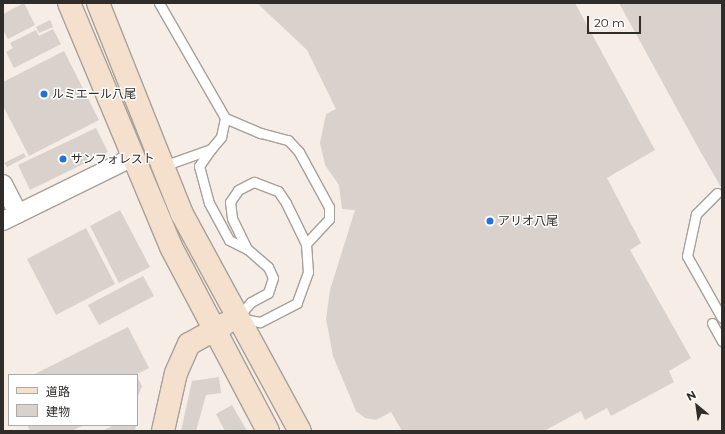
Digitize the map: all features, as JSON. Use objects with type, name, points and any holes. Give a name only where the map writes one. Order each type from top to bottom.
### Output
[{"type":"street","points":[[69,3],[133,157],[212,331],[268,431]]},
{"type":"street","points":[[98,3],[162,166],[237,318],[300,431]]},
{"type":"street","points":[[3,184],[10,217],[133,157]]},
{"type":"street","points":[[163,431],[176,373],[189,344],[237,318]]},
{"type":"lane","points":[[159,3],[225,118],[261,133],[288,140],[299,152],[330,207],[329,219],[306,244]]},
{"type":"lane","points":[[225,118],[221,137],[199,166],[209,203],[229,240],[247,248],[268,267],[273,278],[268,293],[251,302],[237,318]]},
{"type":"lane","points":[[162,166],[211,149]]},
{"type":"lane","points":[[237,318],[260,322],[297,303],[308,272],[306,244],[278,191],[254,182],[238,190],[230,202],[232,218],[247,248]]},
{"type":"lane","points":[[717,193],[696,214],[687,256],[722,318]]},
{"type":"lane","points":[[712,323],[722,340]]},
{"type":"building","points":[[24,3],[35,25],[8,39],[3,30],[3,14]]},
{"type":"building","name":"アリオ八尾","points":[[257,3],[575,3],[655,150],[607,178],[641,243],[630,250],[691,358],[669,371],[674,382],[611,416],[607,408],[585,420],[581,411],[544,431],[402,431],[391,412],[376,420],[365,418],[356,411],[333,356],[326,319],[330,290],[355,210],[342,209],[339,185],[325,165],[320,143],[326,114],[336,109],[307,50]]},
{"type":"building","points":[[619,3],[722,3],[722,189],[699,149]]},
{"type":"building","points":[[50,20],[53,27],[39,33],[36,27]]},
{"type":"building","points":[[53,29],[61,44],[14,68],[6,52],[13,48],[10,43],[36,30],[39,36]]},
{"type":"building","name":"ルミエール八尾","points":[[64,51],[99,120],[29,156],[3,106],[3,82]]},
{"type":"building","name":"サンフォレスト","points":[[96,128],[108,152],[30,190],[18,165]]},
{"type":"building","points":[[24,153],[26,157],[7,167],[4,163]]},
{"type":"building","points":[[120,210],[150,267],[119,283],[90,226]]},
{"type":"building","points":[[86,228],[115,284],[56,315],[27,259]]},
{"type":"building","points":[[143,276],[154,296],[99,325],[88,305]]},
{"type":"building","points":[[128,327],[149,368],[137,374],[35,374]]},
{"type":"building","points":[[219,377],[221,393],[206,395],[196,431],[181,431],[192,381]]},
{"type":"building","points":[[138,379],[142,386],[138,396]]},
{"type":"building","points":[[232,405],[247,431],[225,431],[216,414]]},
{"type":"building","points":[[28,426],[82,426],[72,431],[30,431]]},
{"type":"building","points":[[112,426],[136,426],[135,431],[102,431]]},
{"type":"place","name":"ルミエール八尾","points":[[44,94]]},
{"type":"place","name":"サンフォレスト","points":[[63,159]]},
{"type":"place","name":"アリオ八尾","points":[[490,221]]}]
